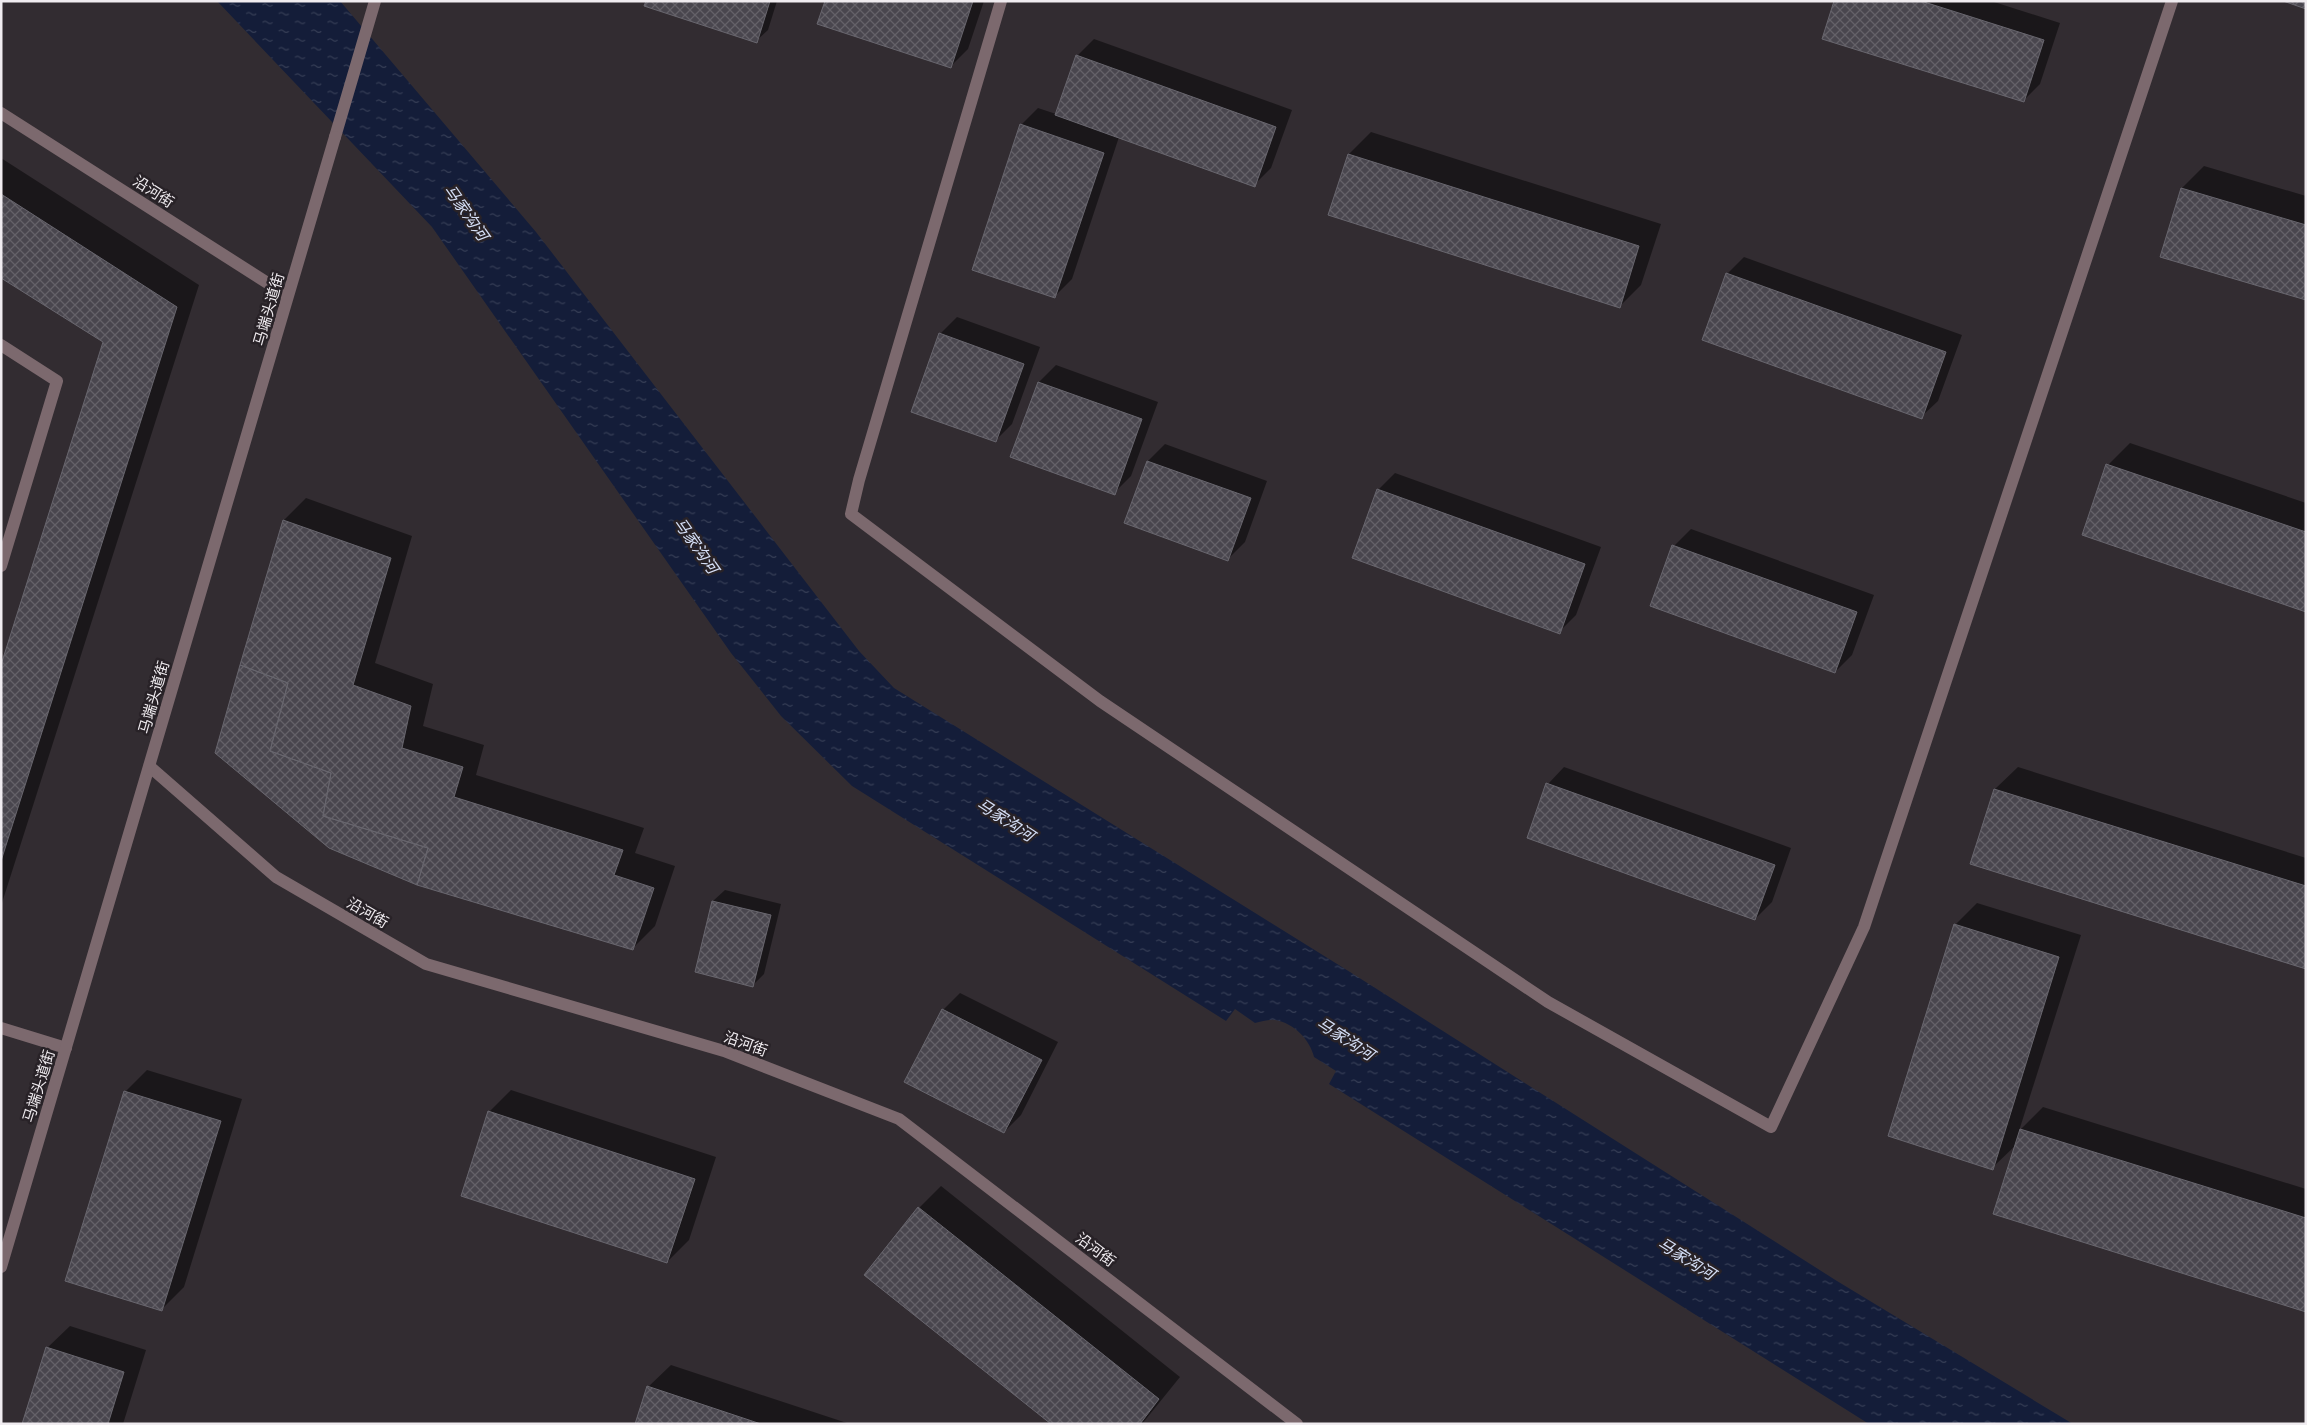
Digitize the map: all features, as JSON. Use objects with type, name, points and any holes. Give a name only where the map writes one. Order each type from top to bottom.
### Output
[{"type":"street","name":"马端头道街","points":[[1,1267],[375,1]]},
{"type":"street","points":[[1000,1],[858,480],[851,514],[1100,701],[1532,991],[1771,1128],[1864,926],[2172,1]]},
{"type":"street","name":"沿河街","points":[[1,113],[288,296]]},
{"type":"street","points":[[1,345],[57,382],[1,566]]},
{"type":"street","name":"沿河街","points":[[149,766],[276,877],[426,964],[724,1051],[899,1119],[1297,1424]]},
{"type":"street","points":[[1,1028],[66,1048]]},
{"type":"water","name":"马家沟河","points":[[217,1],[340,1],[536,232],[859,651],[894,688],[1350,972],[1837,1281],[2073,1424],[1869,1424],[1329,1084],[1336,1071],[1314,1057],[1309,1044],[1300,1033],[1289,1025],[1273,1020],[1255,1023],[1235,1009],[1226,1021],[852,786],[781,716],[731,653],[432,227]]},
{"type":"building","points":[[646,1],[770,1],[757,43],[644,6]]},
{"type":"building","points":[[825,1],[973,1],[951,68],[817,24]]},
{"type":"building","points":[[1834,1],[1921,1],[2044,40],[2024,102],[1822,39]]},
{"type":"building","points":[[2283,1],[2306,1],[2306,9]]},
{"type":"building","points":[[1076,55],[1276,127],[1255,187],[1055,115]]},
{"type":"building","points":[[1020,124],[1104,153],[1055,298],[972,270]]},
{"type":"building","points":[[1348,154],[1639,246],[1620,308],[1328,215]]},
{"type":"building","points":[[2181,188],[2306,225],[2306,300],[2160,257]]},
{"type":"building","points":[[1,194],[177,307],[1,861],[1,665],[103,342],[1,278]]},
{"type":"building","points":[[1726,273],[1946,352],[1922,419],[1702,340]]},
{"type":"building","points":[[939,333],[1024,364],[996,442],[911,412]]},
{"type":"building","points":[[1038,382],[1142,419],[1115,495],[1010,457]]},
{"type":"building","points":[[1147,461],[1251,498],[1228,561],[1124,523]]},
{"type":"building","points":[[2106,464],[2306,532],[2306,612],[2082,535]]},
{"type":"building","points":[[1377,489],[1585,564],[1560,634],[1352,558]]},
{"type":"building","points":[[283,520],[391,558],[353,685],[411,706],[402,748],[463,767],[454,797],[623,850],[614,875],[654,888],[633,950],[417,885],[428,848],[323,816],[331,773],[270,751],[288,683],[240,665]]},
{"type":"building","points":[[1672,545],[1857,612],[1835,673],[1650,606]]},
{"type":"building","points":[[240,665],[288,683],[270,751],[331,773],[323,816],[428,848],[417,885],[329,848],[215,753]]},
{"type":"building","points":[[1546,783],[1775,865],[1755,920],[1527,838]]},
{"type":"building","points":[[1994,789],[2306,886],[2306,969],[1970,864]]},
{"type":"building","points":[[712,901],[771,915],[753,987],[695,972]]},
{"type":"building","points":[[1954,924],[2059,957],[1993,1170],[1888,1136]]},
{"type":"building","points":[[942,1009],[1042,1060],[1004,1133],[904,1082]]},
{"type":"building","points":[[124,1091],[221,1121],[162,1311],[65,1281]]},
{"type":"building","points":[[488,1111],[695,1179],[667,1263],[461,1196]]},
{"type":"building","points":[[2020,1129],[2306,1218],[2306,1312],[1993,1214]]},
{"type":"building","points":[[918,1207],[1159,1399],[1140,1424],[1051,1424],[864,1275]]},
{"type":"building","points":[[46,1347],[124,1372],[108,1424],[22,1424]]},
{"type":"building","points":[[647,1386],[761,1424],[635,1424]]}]
